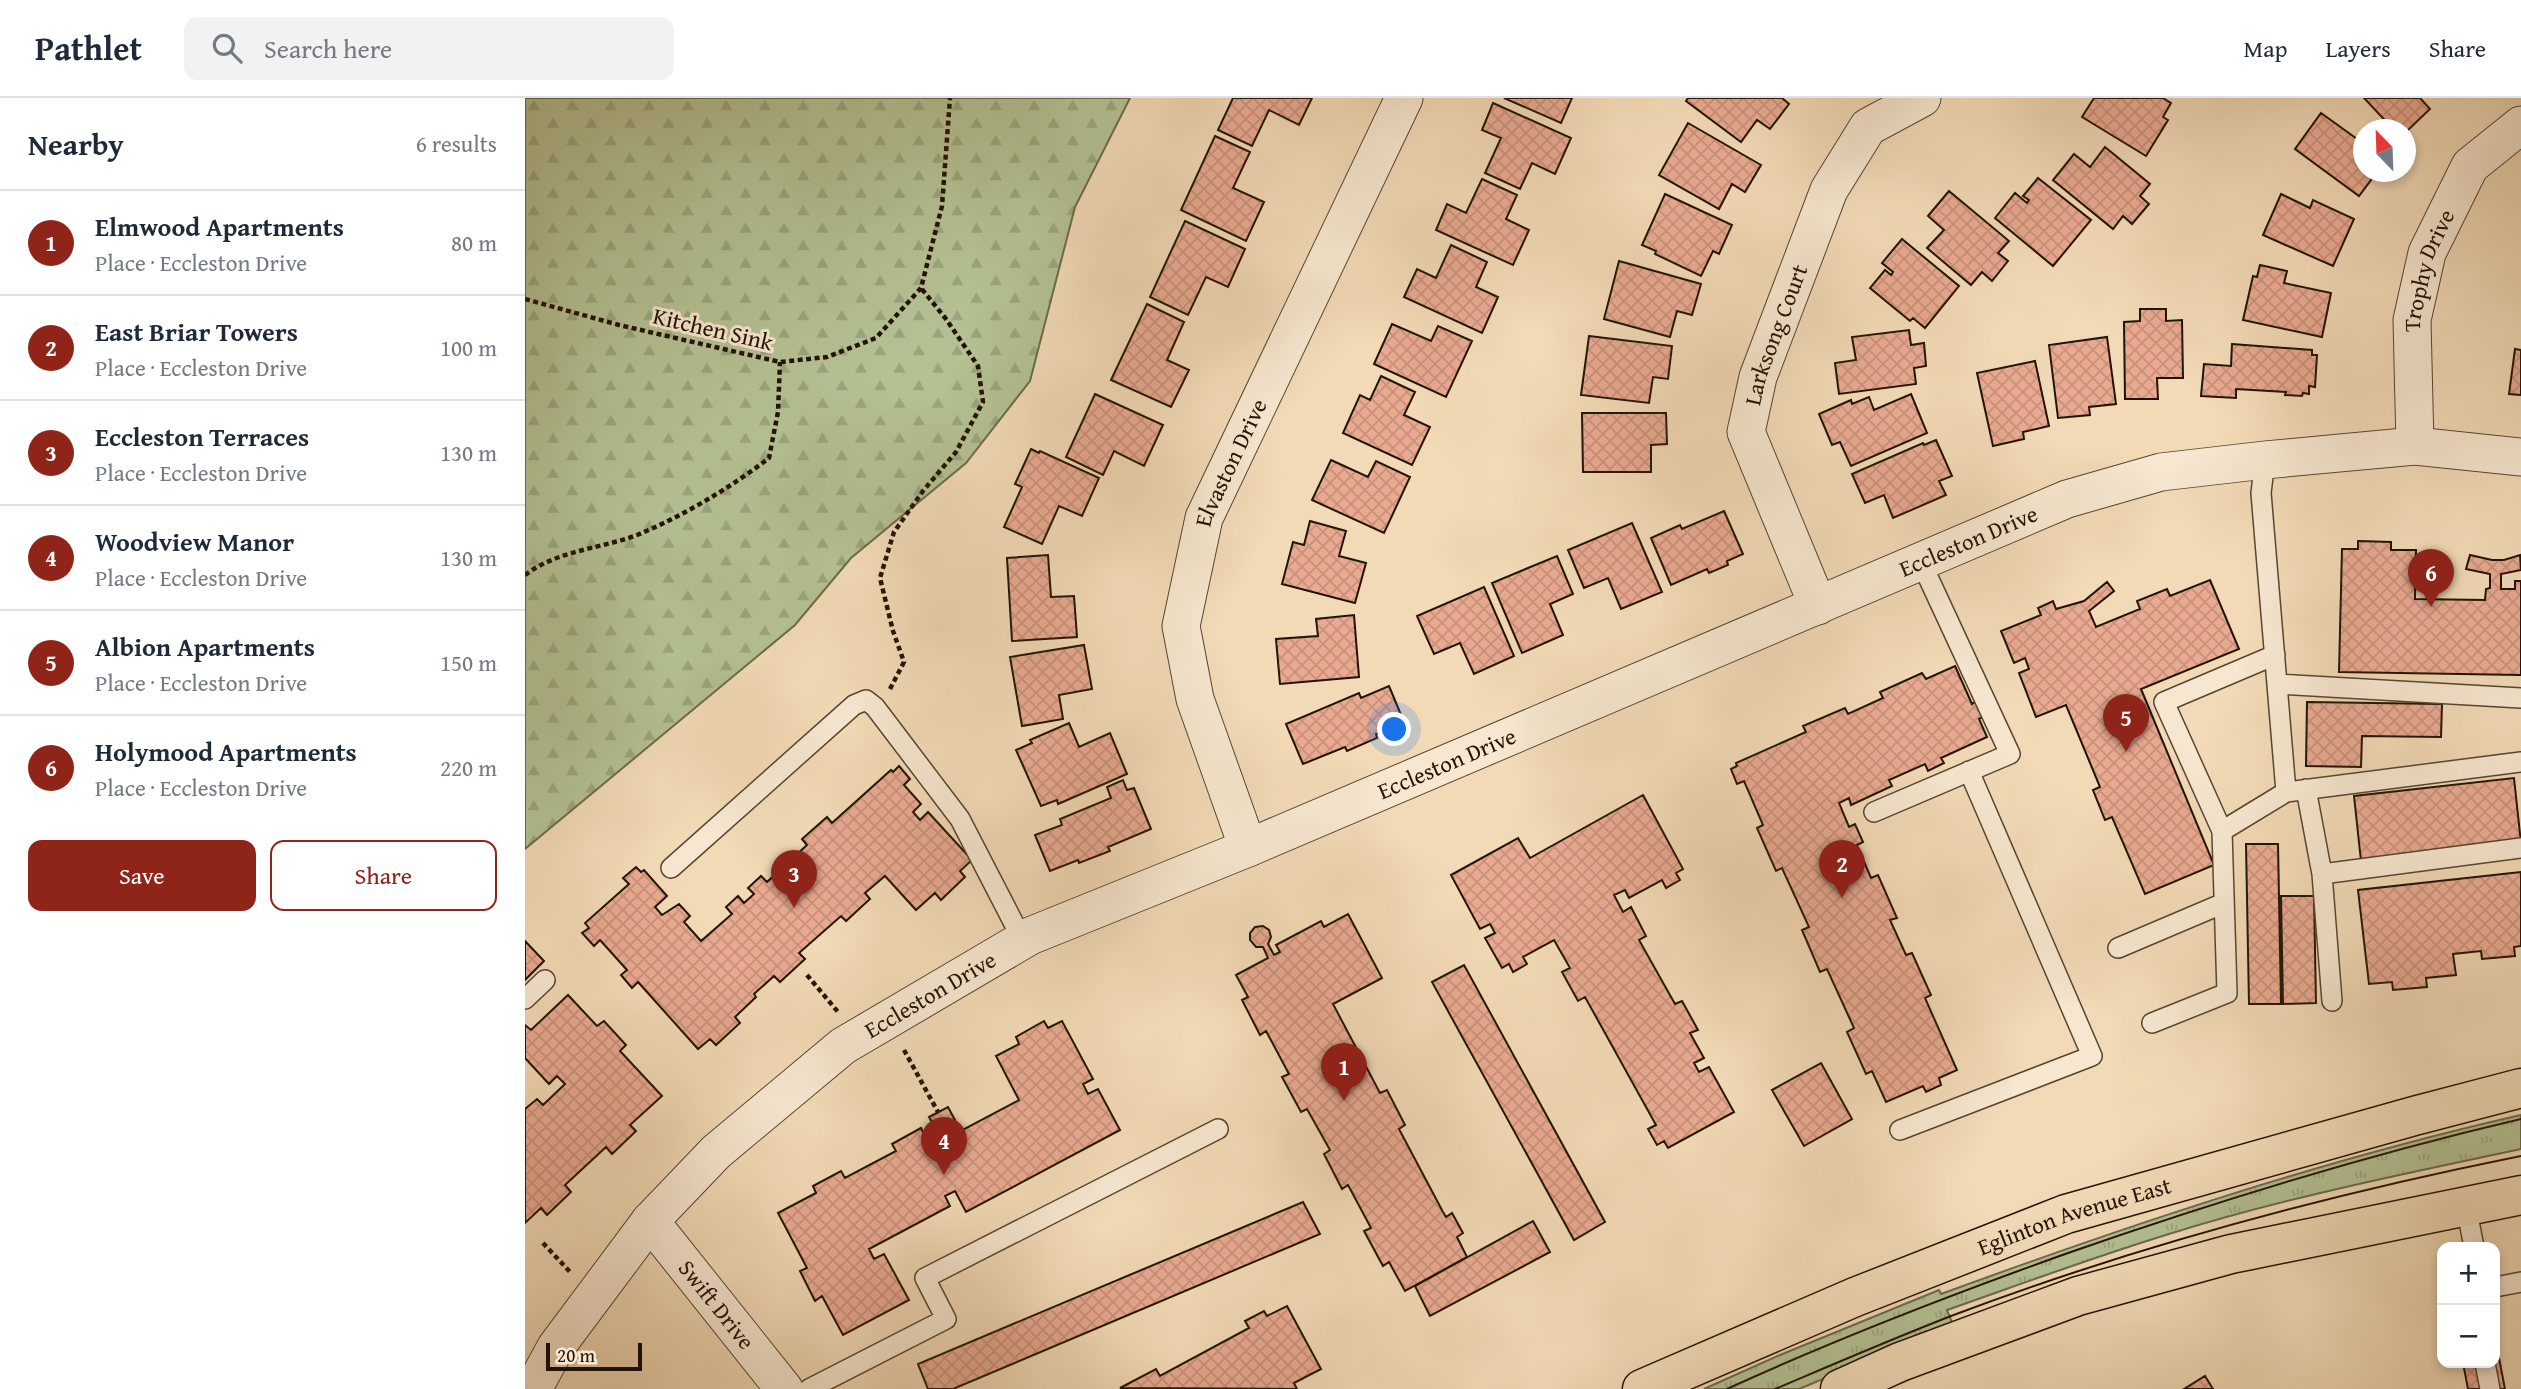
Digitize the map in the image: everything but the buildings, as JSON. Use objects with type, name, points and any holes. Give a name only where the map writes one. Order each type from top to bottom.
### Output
[{"type":"main road","name":"Eglinton Avenue East","points":[[1642,1389],[1855,1297],[2066,1214],[2521,1088]]},
{"type":"main road","points":[[1840,1389],[1900,1362],[2078,1296],[2231,1254],[2521,1195]]},
{"type":"street","name":"Elvaston Drive","points":[[1248,848],[1195,699],[1181,626],[1203,518],[1404,98]]},
{"type":"street","name":"Larksong Court","points":[[1818,606],[1746,432],[1758,377],[1829,190],[1868,127],[1922,98]]},
{"type":"street","name":"Trophy Drive","points":[[2415,446],[2412,320],[2427,253],[2470,166],[2521,125]]},
{"type":"street","name":"Eccleston Drive","points":[[541,1385],[556,1347],[650,1221],[716,1152],[843,1046],[1023,941],[2067,499],[2161,472],[2415,446],[2521,457]]},
{"type":"street","name":"Swift Drive","points":[[650,1221],[784,1389]]},
{"type":"lane","points":[[2265,460],[2261,493],[2286,792]]},
{"type":"lane","points":[[1874,812],[2010,754],[1921,562]]},
{"type":"lane","points":[[2152,1023],[2227,993],[2222,831],[2164,702],[2275,655]]},
{"type":"lane","points":[[2277,684],[2521,698]]},
{"type":"lane","points":[[671,868],[854,705],[866,700],[878,711],[960,819],[1023,941]]},
{"type":"lane","points":[[2222,831],[2286,792],[2521,762]]},
{"type":"lane","points":[[1900,1130],[2092,1056],[1969,771]]},
{"type":"lane","points":[[2307,789],[2322,874],[2332,1001]]},
{"type":"lane","points":[[2322,874],[2521,848]]},
{"type":"lane","points":[[2118,948],[2224,903]]},
{"type":"lane","points":[[525,999],[545,979]]},
{"type":"lane","points":[[809,1389],[946,1319],[925,1278],[1217,1129]]},
{"type":"lane","points":[[2466,1206],[2473,1242]]},
{"type":"lane","points":[[2500,1286],[2521,1282]]},
{"type":"lane","points":[[2486,1368],[2490,1389]]},
{"type":"path","points":[[780,362],[827,357],[876,338],[921,288],[942,206],[950,98]]},
{"type":"path","points":[[878,711],[904,663],[880,578],[894,531],[956,452],[983,402],[978,366],[921,288]]},
{"type":"path","name":"Kitchen Sink","points":[[525,299],[619,325],[780,362],[778,412],[769,458],[739,481],[636,535],[577,550],[525,575]]},
{"type":"path","points":[[807,975],[859,1037]]},
{"type":"path","points":[[900,1043],[938,1112]]},
{"type":"green space","points":[[525,98],[1130,98],[1075,207],[1030,381],[966,463],[851,558],[795,625],[525,849]]},
{"type":"green space","points":[[2521,1115],[2521,1149],[2300,1198],[2212,1221],[2113,1252],[1947,1310],[1953,1325],[1799,1389],[1704,1389],[1939,1290],[1941,1294],[2156,1218],[2301,1173]]},
{"type":"tram line","points":[[1727,1389],[1896,1317],[2124,1234],[2349,1164],[2521,1119]]},
{"type":"tram line","points":[[1775,1389],[1951,1316],[2161,1245],[2304,1205],[2521,1156]]},
{"type":"place","name":"Holymood Apartments","points":[[2431,607]]},
{"type":"place","name":"Albion Apartments","points":[[2126,752]]},
{"type":"place","name":"East Briar Towers","points":[[1842,898]]},
{"type":"place","name":"Eccleston Terraces","points":[[794,908]]},
{"type":"place","name":"Elmwood Apartments","points":[[1344,1101]]},
{"type":"place","name":"Woodview Manor","points":[[944,1175]]}]
